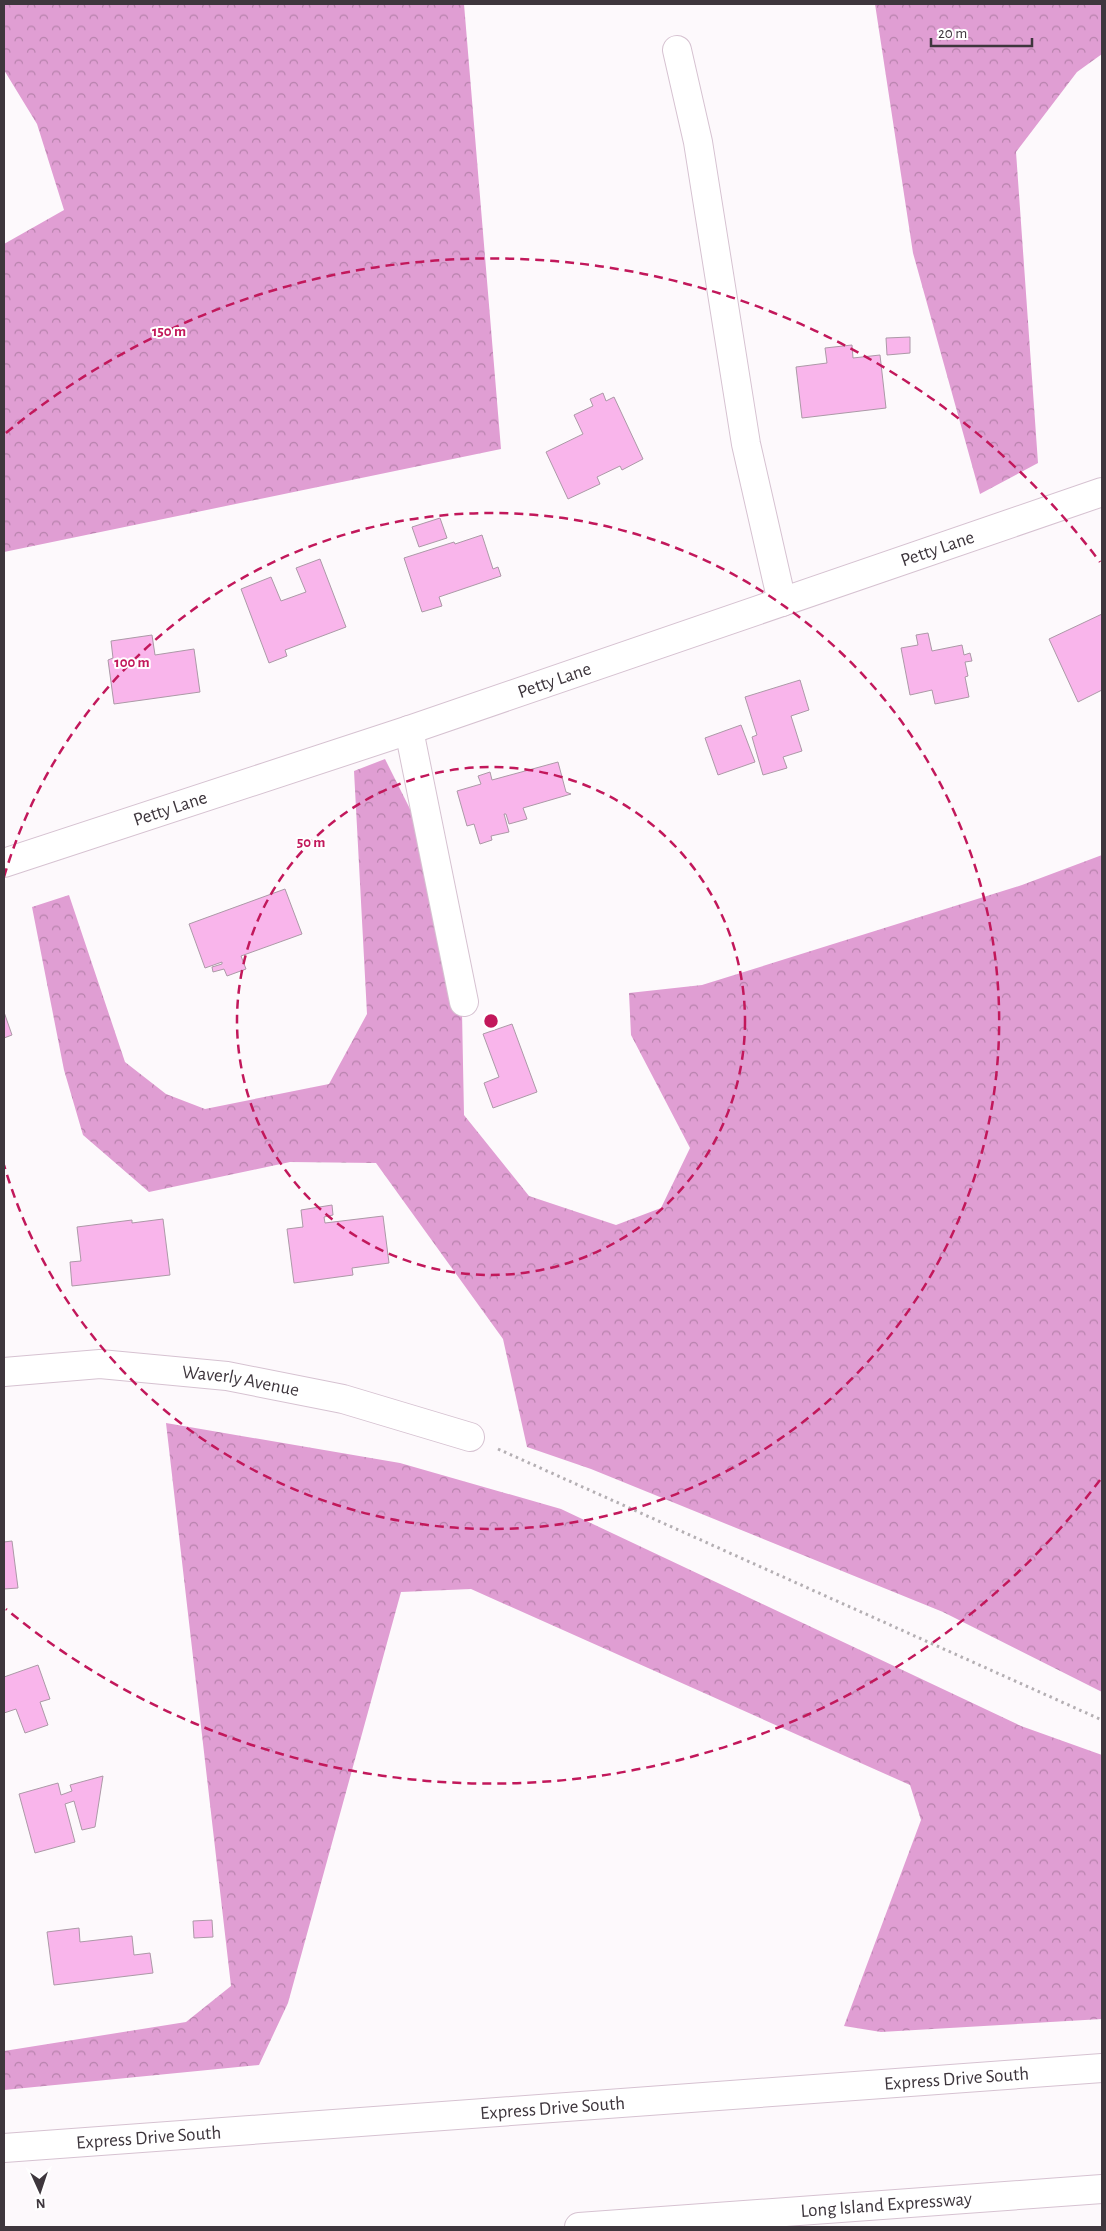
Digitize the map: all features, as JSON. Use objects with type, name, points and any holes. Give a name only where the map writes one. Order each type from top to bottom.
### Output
[{"type":"main road","points":[[677,50],[698,142],[746,444],[782,602]]},
{"type":"main road","name":"Petty Lane","points":[[4,863],[409,730],[1102,492]]},
{"type":"main road","points":[[409,730],[464,1002]]},
{"type":"main road","name":"Waverly Avenue","points":[[4,1372],[100,1364],[227,1376],[343,1399],[470,1437]]},
{"type":"main road","name":"Express Drive South","points":[[4,2148],[1102,2068]]},
{"type":"main road","name":"Long Island Expressway","points":[[579,2227],[1100,2189]]},
{"type":"path","points":[[470,1437],[1102,1720]]},
{"type":"green space","points":[[4,4],[464,4],[501,449],[4,552],[4,244],[64,210],[37,124],[4,70]]},
{"type":"green space","points":[[875,4],[1102,4],[1102,54],[1077,72],[1016,152],[1038,463],[980,494],[913,253]]},
{"type":"green space","points":[[385,759],[460,909],[464,1115],[529,1196],[616,1225],[661,1208],[690,1148],[631,1035],[629,993],[702,985],[1022,885],[1102,855],[1102,1692],[943,1612],[591,1469],[527,1447],[503,1339],[376,1163],[290,1162],[149,1192],[83,1135],[64,1070],[32,907],[69,895],[125,1062],[166,1094],[205,1109],[329,1084],[367,1014],[354,771]]},
{"type":"green space","points":[[166,1423],[400,1463],[561,1509],[1021,1726],[1102,1755],[1102,2019],[881,2032],[844,2026],[921,1820],[910,1785],[471,1589],[401,1592],[288,2003],[259,2065],[4,2090],[4,2051],[186,2022],[231,1986]]},
{"type":"building","points":[[910,337],[910,353],[887,355],[886,338]]},
{"type":"building","points":[[852,345],[853,358],[880,355],[886,408],[802,418],[796,367],[827,363],[825,348]]},
{"type":"building","points":[[603,393],[606,401],[614,397],[643,459],[622,470],[620,466],[597,477],[600,484],[568,499],[546,452],[583,434],[574,415],[593,406],[590,399]]},
{"type":"building","points":[[440,518],[447,538],[419,547],[412,527]]},
{"type":"building","points":[[482,535],[493,569],[498,567],[501,576],[439,597],[442,606],[422,612],[404,558]]},
{"type":"building","points":[[320,559],[346,627],[285,650],[287,656],[269,663],[241,589],[271,577],[281,601],[306,592],[296,568]]},
{"type":"building","points":[[1102,614],[1102,690],[1078,702],[1049,639]]},
{"type":"building","points":[[928,633],[932,651],[962,645],[964,655],[970,653],[972,661],[965,662],[968,676],[965,677],[969,697],[935,704],[932,690],[910,695],[901,648],[918,645],[916,635]]},
{"type":"building","points":[[152,635],[155,655],[194,649],[200,692],[114,704],[108,660],[113,658],[111,641]]},
{"type":"building","points":[[800,680],[809,710],[791,716],[802,751],[783,757],[787,768],[763,775],[752,737],[757,735],[745,697]]},
{"type":"building","points":[[741,725],[755,762],[718,775],[705,738]]},
{"type":"building","points":[[558,762],[566,792],[571,794],[523,808],[527,819],[509,824],[506,814],[504,814],[509,832],[491,836],[492,840],[480,844],[474,824],[467,826],[457,791],[481,784],[478,776],[490,772],[492,780]]},
{"type":"building","points":[[285,889],[302,934],[241,956],[246,969],[227,976],[224,969],[213,972],[212,967],[222,964],[222,962],[205,968],[189,924]]},
{"type":"building","points":[[4,1012],[12,1035],[4,1038]]},
{"type":"building","points":[[512,1024],[537,1092],[493,1108],[484,1083],[499,1077],[483,1034]]},
{"type":"building","points":[[332,1205],[333,1215],[324,1217],[325,1223],[383,1216],[389,1263],[352,1268],[353,1275],[294,1283],[287,1229],[303,1227],[301,1210]]},
{"type":"building","points":[[163,1219],[170,1275],[72,1286],[70,1262],[81,1261],[77,1227],[132,1220],[132,1223]]},
{"type":"building","points":[[12,1541],[18,1588],[4,1589],[4,1542]]},
{"type":"building","points":[[38,1665],[50,1699],[40,1702],[48,1725],[25,1733],[16,1709],[4,1713],[4,1677]]},
{"type":"building","points":[[103,1776],[95,1827],[82,1830],[74,1801],[65,1804],[75,1842],[35,1853],[19,1794],[58,1783],[61,1795],[72,1791],[70,1785]]},
{"type":"building","points":[[212,1920],[213,1937],[194,1938],[193,1921]]},
{"type":"building","points":[[79,1928],[80,1942],[132,1936],[134,1955],[150,1953],[153,1973],[54,1985],[47,1932]]}]
